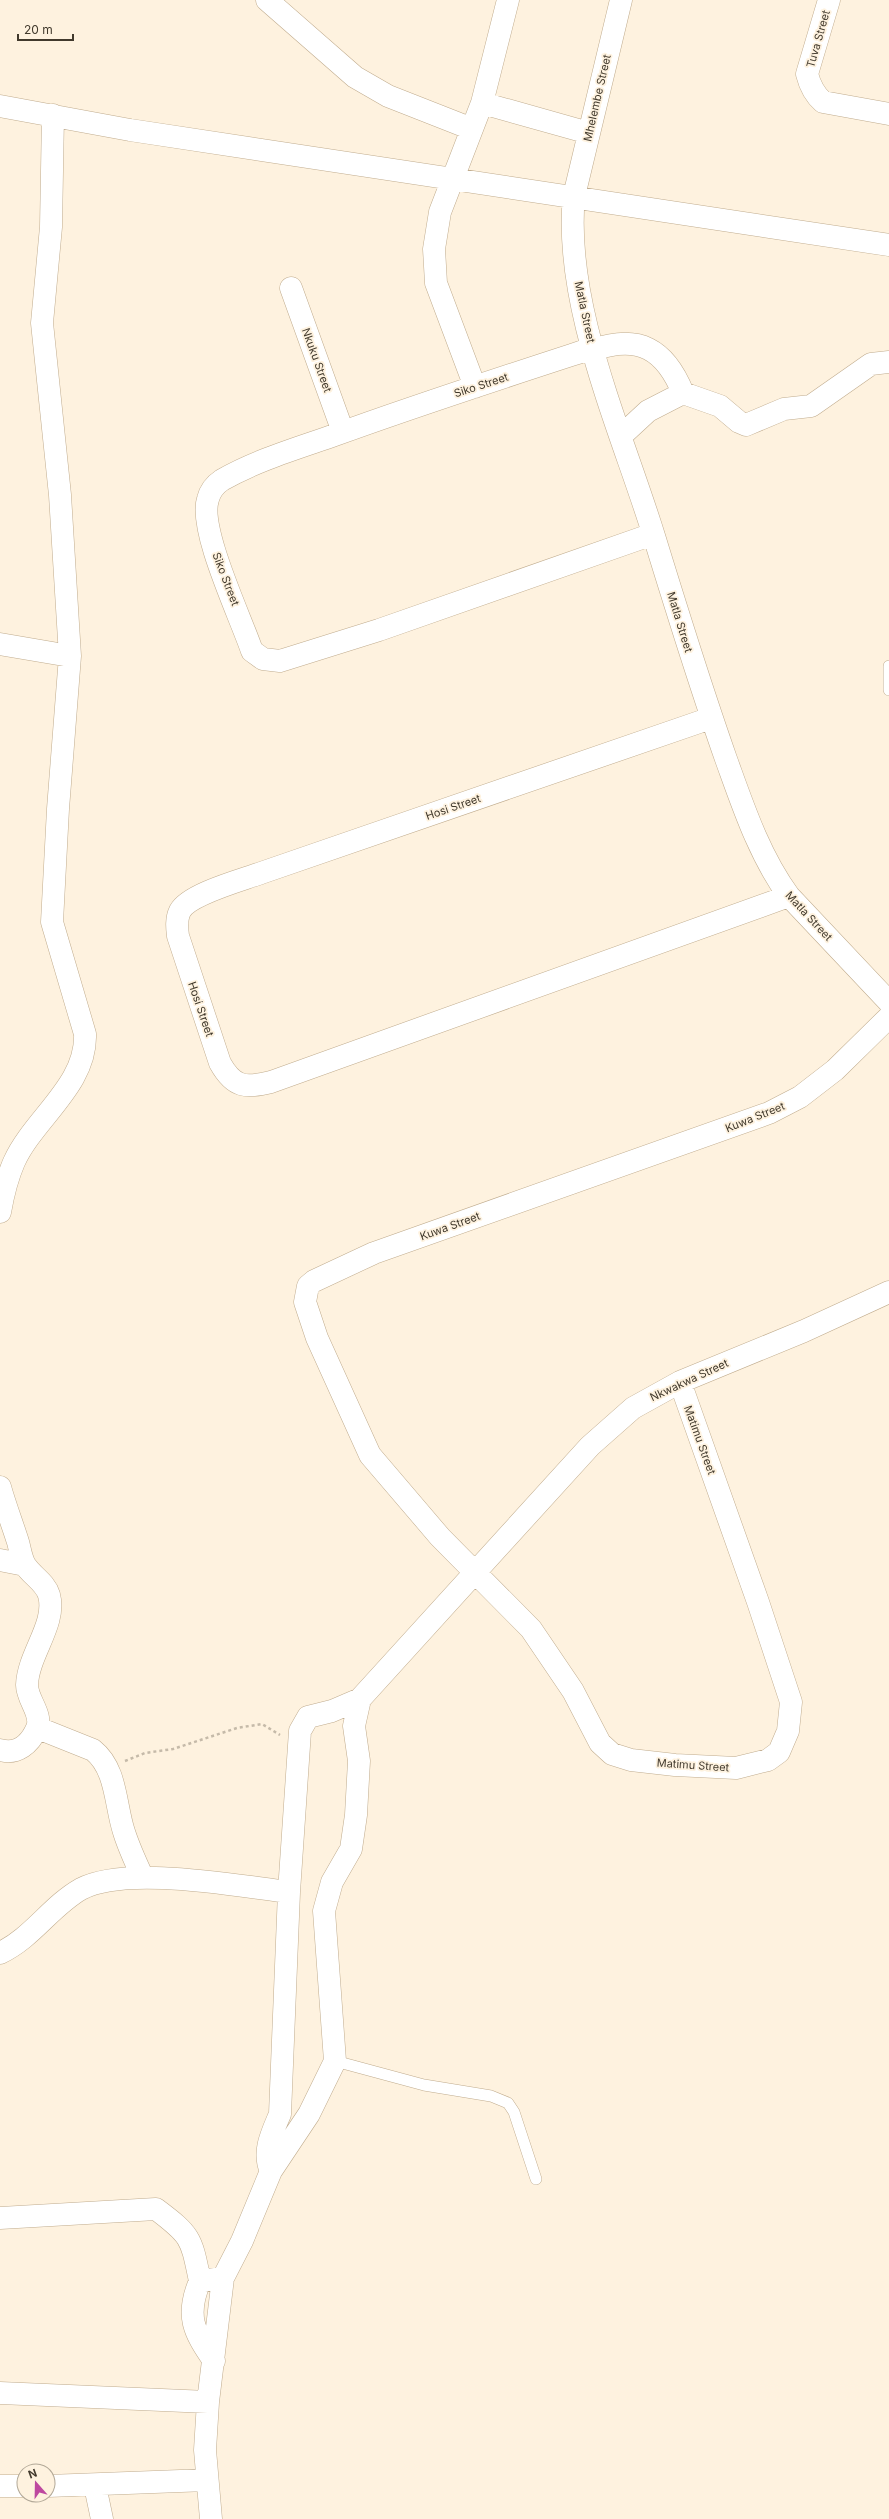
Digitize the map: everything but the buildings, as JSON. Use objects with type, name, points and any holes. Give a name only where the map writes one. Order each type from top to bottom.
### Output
[{"type":"street","points":[[267,0],[355,77],[394,98],[472,129]]},
{"type":"street","points":[[475,387],[436,283],[434,249],[440,212],[482,103],[508,0]]},
{"type":"street","name":"Mhelembe Street","points":[[574,196],[621,0]]},
{"type":"street","name":"Tuva Street","points":[[829,0],[807,74],[816,96],[823,102],[889,114]]},
{"type":"street","points":[[482,103],[589,133]]},
{"type":"street","points":[[0,106],[137,131],[574,196],[889,245]]},
{"type":"street","points":[[0,1212],[5,1186],[14,1161],[80,1066],[85,1046],[85,1034],[52,922],[58,809],[70,656],[60,495],[42,323],[51,227],[53,115]]},
{"type":"street","name":"Matla Street","points":[[574,196],[572,219],[574,257],[593,349],[711,718],[755,835],[777,879],[789,896],[889,1002]]},
{"type":"street","name":"Nkuku Street","points":[[291,288],[343,432]]},
{"type":"street","name":"Siko Street","points":[[653,534],[302,656],[280,661],[263,659],[252,651],[206,524],[208,499],[216,486],[224,479],[269,459],[343,432],[475,387],[607,345],[625,343],[650,349],[664,359],[674,371],[682,393]]},
{"type":"street","points":[[621,436],[648,411],[682,393],[720,406],[739,422],[746,425],[784,409],[811,406],[871,364],[889,362]]},
{"type":"street","points":[[0,644],[70,656]]},
{"type":"street","name":"Hosi Street","points":[[711,718],[261,873],[189,901],[180,911],[177,922],[178,936],[220,1063],[232,1081],[241,1085],[254,1086],[271,1082],[789,896]]},
{"type":"street","name":"Kuwa Street","points":[[474,1571],[440,1537],[370,1455],[307,1310],[305,1293],[308,1286],[332,1271],[374,1253],[769,1113],[800,1097],[835,1070],[889,1017]]},
{"type":"street","name":"Nkwakwa Street","points":[[360,1699],[474,1571],[610,1427],[633,1408],[680,1382],[804,1331],[889,1292]]},
{"type":"street","name":"Matimu Street","points":[[474,1571],[526,1625],[543,1646],[573,1690],[591,1729],[600,1743],[612,1754],[631,1760],[675,1765],[736,1768],[768,1760],[779,1752],[788,1731],[791,1702],[758,1602],[680,1382]]},
{"type":"street","points":[[0,1487],[25,1565],[45,1586],[51,1605],[51,1616],[30,1665],[27,1685],[29,1698],[39,1720],[38,1728],[27,1744],[20,1750],[7,1752],[0,1750]]},
{"type":"street","points":[[0,1560],[25,1565]]},
{"type":"street","points":[[271,2172],[267,2163],[268,2142],[280,2114],[289,1900],[300,1731],[308,1717],[332,1711],[360,1699]]},
{"type":"street","points":[[211,2519],[205,2450],[208,2402],[223,2278],[242,2241],[271,2172],[309,2114],[334,2061],[324,1911],[332,1882],[351,1849],[356,1815],[359,1761],[354,1726],[360,1699]]},
{"type":"street","points":[[38,1728],[93,1750],[101,1756],[108,1767],[123,1831],[143,1878]]},
{"type":"street","points":[[0,1953],[27,1937],[81,1889],[104,1882],[143,1878],[189,1880],[289,1900]]},
{"type":"street","points":[[0,2218],[156,2210],[171,2219],[192,2242],[200,2281],[192,2299],[195,2331],[214,2362]]},
{"type":"street","points":[[200,2281],[223,2278]]},
{"type":"street","points":[[0,2392],[208,2402]]},
{"type":"street","points":[[56,2486],[94,2486],[207,2480]]},
{"type":"street","points":[[0,2486],[16,2486]]},
{"type":"street","points":[[94,2486],[102,2519]]},
{"type":"lane","points":[[889,666],[889,690]]},
{"type":"lane","points":[[334,2061],[424,2085],[491,2096],[508,2103],[514,2112],[536,2179]]},
{"type":"path","points":[[108,1767],[145,1753],[173,1749],[237,1728],[262,1724],[298,1748]]}]
